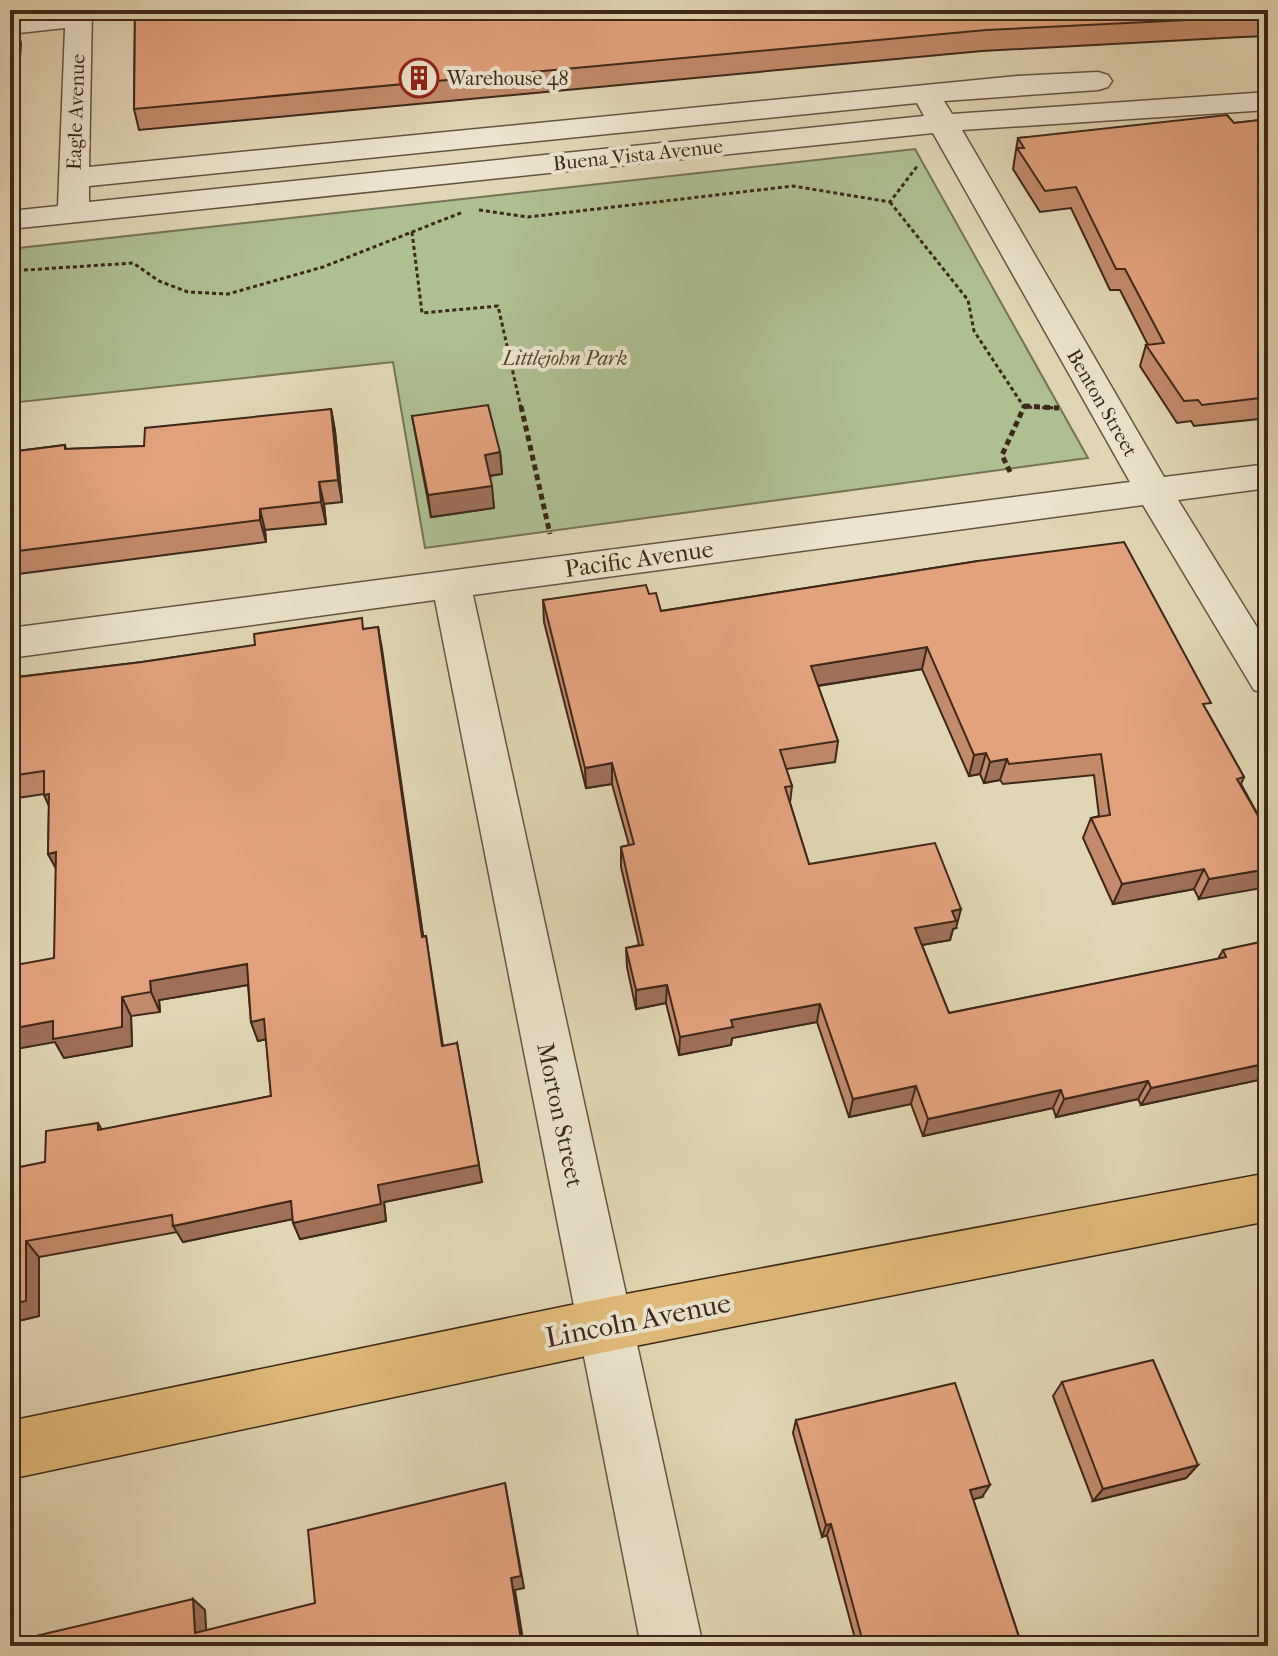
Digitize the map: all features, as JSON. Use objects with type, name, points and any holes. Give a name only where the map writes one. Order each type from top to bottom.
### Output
[{"type":"main road","name":"Lincoln Avenue","points":[[10,1450],[605,1325],[1268,1197]]},
{"type":"street","points":[[10,26],[79,15]]},
{"type":"street","name":"Eagle Avenue","points":[[72,215],[79,15]]},
{"type":"street","points":[[74,178],[926,94],[1127,79]]},
{"type":"street","name":"Benton Street","points":[[926,94],[1152,489],[1268,679]]},
{"type":"street","name":"Buena Vista Avenue","points":[[10,220],[941,123],[1268,101]]},
{"type":"street","name":"Pacific Avenue","points":[[10,643],[1268,476]]},
{"type":"street","name":"Morton Street","points":[[451,584],[672,1646]]},
{"type":"path","points":[[890,202],[919,167],[912,153]]},
{"type":"path","points":[[10,271],[133,263],[159,281],[188,292],[228,294],[323,267],[470,209],[528,217],[793,186],[890,202],[968,300],[974,331],[1024,407]]},
{"type":"path","points":[[412,232],[422,313],[498,306],[559,570]]},
{"type":"path","points":[[1024,407],[1105,408]]},
{"type":"path","points":[[1024,407],[1002,455],[1025,506]]},
{"type":"green space","name":"Littlejohn Park","points":[[915,149],[1088,458],[425,548],[393,362],[10,403],[10,249]]},
{"type":"building","name":"Warehouse 48","points":[[135,10],[1268,10],[1268,16],[986,30],[134,109]]},
{"type":"building","points":[[1227,115],[1234,123],[1268,119],[1268,397],[1202,405],[1198,400],[1184,401],[1146,345],[1164,343],[1125,269],[1116,269],[1076,187],[1045,191],[1017,148],[1024,148],[1018,138]]},
{"type":"building","points":[[488,405],[500,452],[485,455],[492,486],[428,495],[412,416]]},
{"type":"building","points":[[331,409],[338,480],[319,482],[321,502],[260,509],[260,520],[10,552],[10,452],[65,445],[65,449],[144,446],[145,428]]},
{"type":"building","points":[[1124,542],[1211,703],[1203,704],[1244,777],[1237,779],[1268,833],[1268,869],[1209,879],[1204,869],[1122,884],[1091,818],[1110,815],[1101,754],[1009,764],[1007,759],[990,762],[986,753],[974,755],[927,647],[811,666],[838,741],[780,750],[792,786],[785,787],[809,864],[935,843],[961,909],[952,911],[956,921],[915,928],[949,1013],[1226,957],[1223,950],[1265,941],[1268,946],[1268,1063],[1151,1088],[1148,1081],[1064,1099],[1061,1090],[928,1119],[916,1086],[853,1099],[820,1004],[731,1020],[733,1027],[680,1037],[667,985],[636,990],[626,948],[643,945],[621,847],[634,844],[612,763],[585,768],[543,600],[646,585],[649,594],[656,593],[661,611],[978,561]]},
{"type":"building","points":[[362,618],[363,629],[378,627],[422,937],[426,936],[442,1046],[457,1043],[479,1165],[378,1185],[381,1204],[293,1223],[291,1201],[173,1226],[172,1215],[26,1241],[26,1301],[10,1304],[10,1169],[45,1162],[46,1131],[98,1123],[98,1130],[271,1096],[264,1019],[251,1022],[247,964],[150,981],[151,992],[122,997],[122,1027],[53,1039],[53,1021],[10,1029],[10,966],[54,958],[56,852],[48,854],[49,794],[44,795],[44,771],[10,776],[10,678],[255,645],[254,634]]},
{"type":"building","points":[[1153,1360],[1198,1465],[1103,1489],[1062,1382]]},
{"type":"building","points":[[955,1383],[990,1485],[970,1490],[1022,1646],[864,1646],[831,1524],[826,1525],[796,1420]]},
{"type":"building","points":[[505,1483],[521,1576],[511,1578],[522,1646],[10,1646],[10,1642],[193,1599],[195,1633],[315,1603],[308,1530]]},
{"type":"place","name":"Warehouse 48","points":[[419,78]]}]
